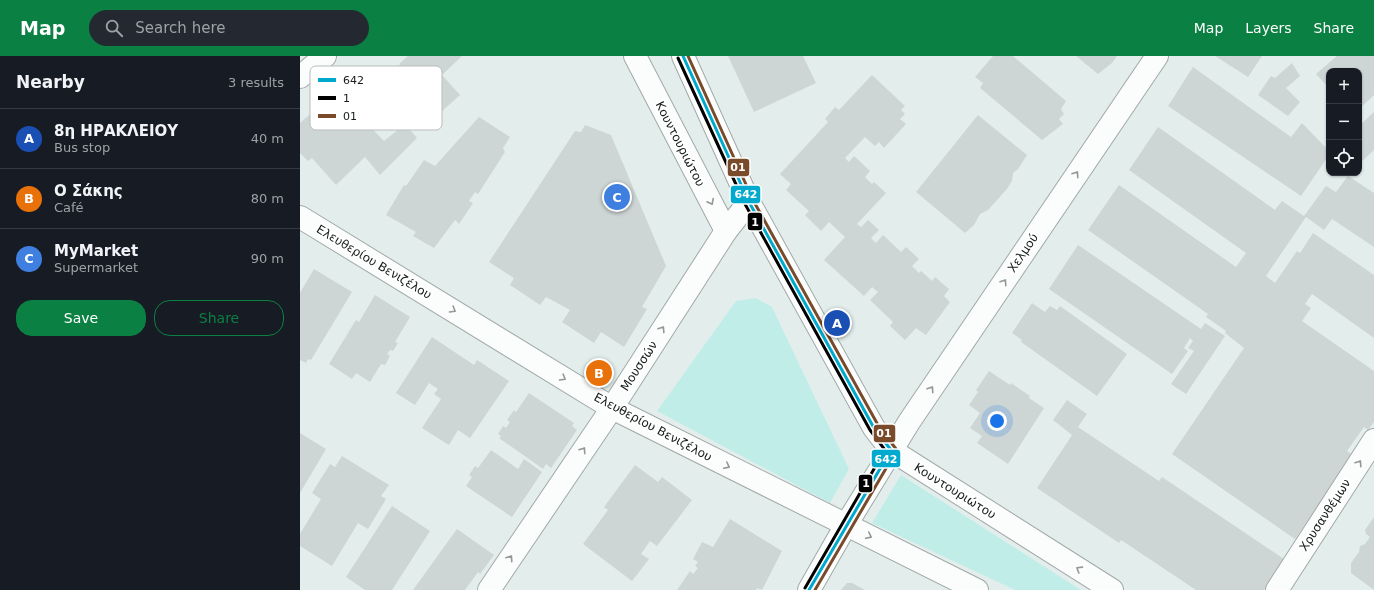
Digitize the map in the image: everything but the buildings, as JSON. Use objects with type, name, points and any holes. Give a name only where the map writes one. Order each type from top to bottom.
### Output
[{"type":"street","points":[[313,66],[325,56]]},
{"type":"street","name":"Κουντουριώτου","points":[[635,56],[726,231]]},
{"type":"street","name":"Κουντουριώτου","points":[[683,56],[749,202],[874,428],[891,450],[1112,590]]},
{"type":"street","name":"Χελμού","points":[[809,590],[846,525],[909,422],[1157,56]]},
{"type":"street","points":[[300,77],[310,69]]},
{"type":"street","name":"Μουσσών","points":[[489,590],[612,408],[726,231],[749,202]]},
{"type":"street","name":"Ελευθερίου Βενιζέλου","points":[[300,217],[612,408],[977,590]]},
{"type":"street","name":"Χρυσανθέμων","points":[[1277,590],[1374,440]]},
{"type":"shaded area","points":[[756,298],[772,307],[849,469],[830,503],[657,411],[736,301]]},
{"type":"shaded area","points":[[901,475],[1081,590],[1015,590],[872,523]]},
{"type":"transit line","name":"642","points":[[683,56],[749,202],[874,428],[891,450],[809,590]]},
{"type":"transit line","name":"01","points":[[688,56],[753,200],[878,425],[896,449],[815,590]]},
{"type":"transit line","name":"1","points":[[678,58],[745,204],[870,430],[885,450],[805,588]]},
{"type":"place","name":"MyMarket","points":[[617,197]]},
{"type":"place","name":"8η ΗΡΑΚΛΕΙΟΥ","points":[[837,323]]},
{"type":"place","name":"Ο Σάκης","points":[[599,373]]}]
